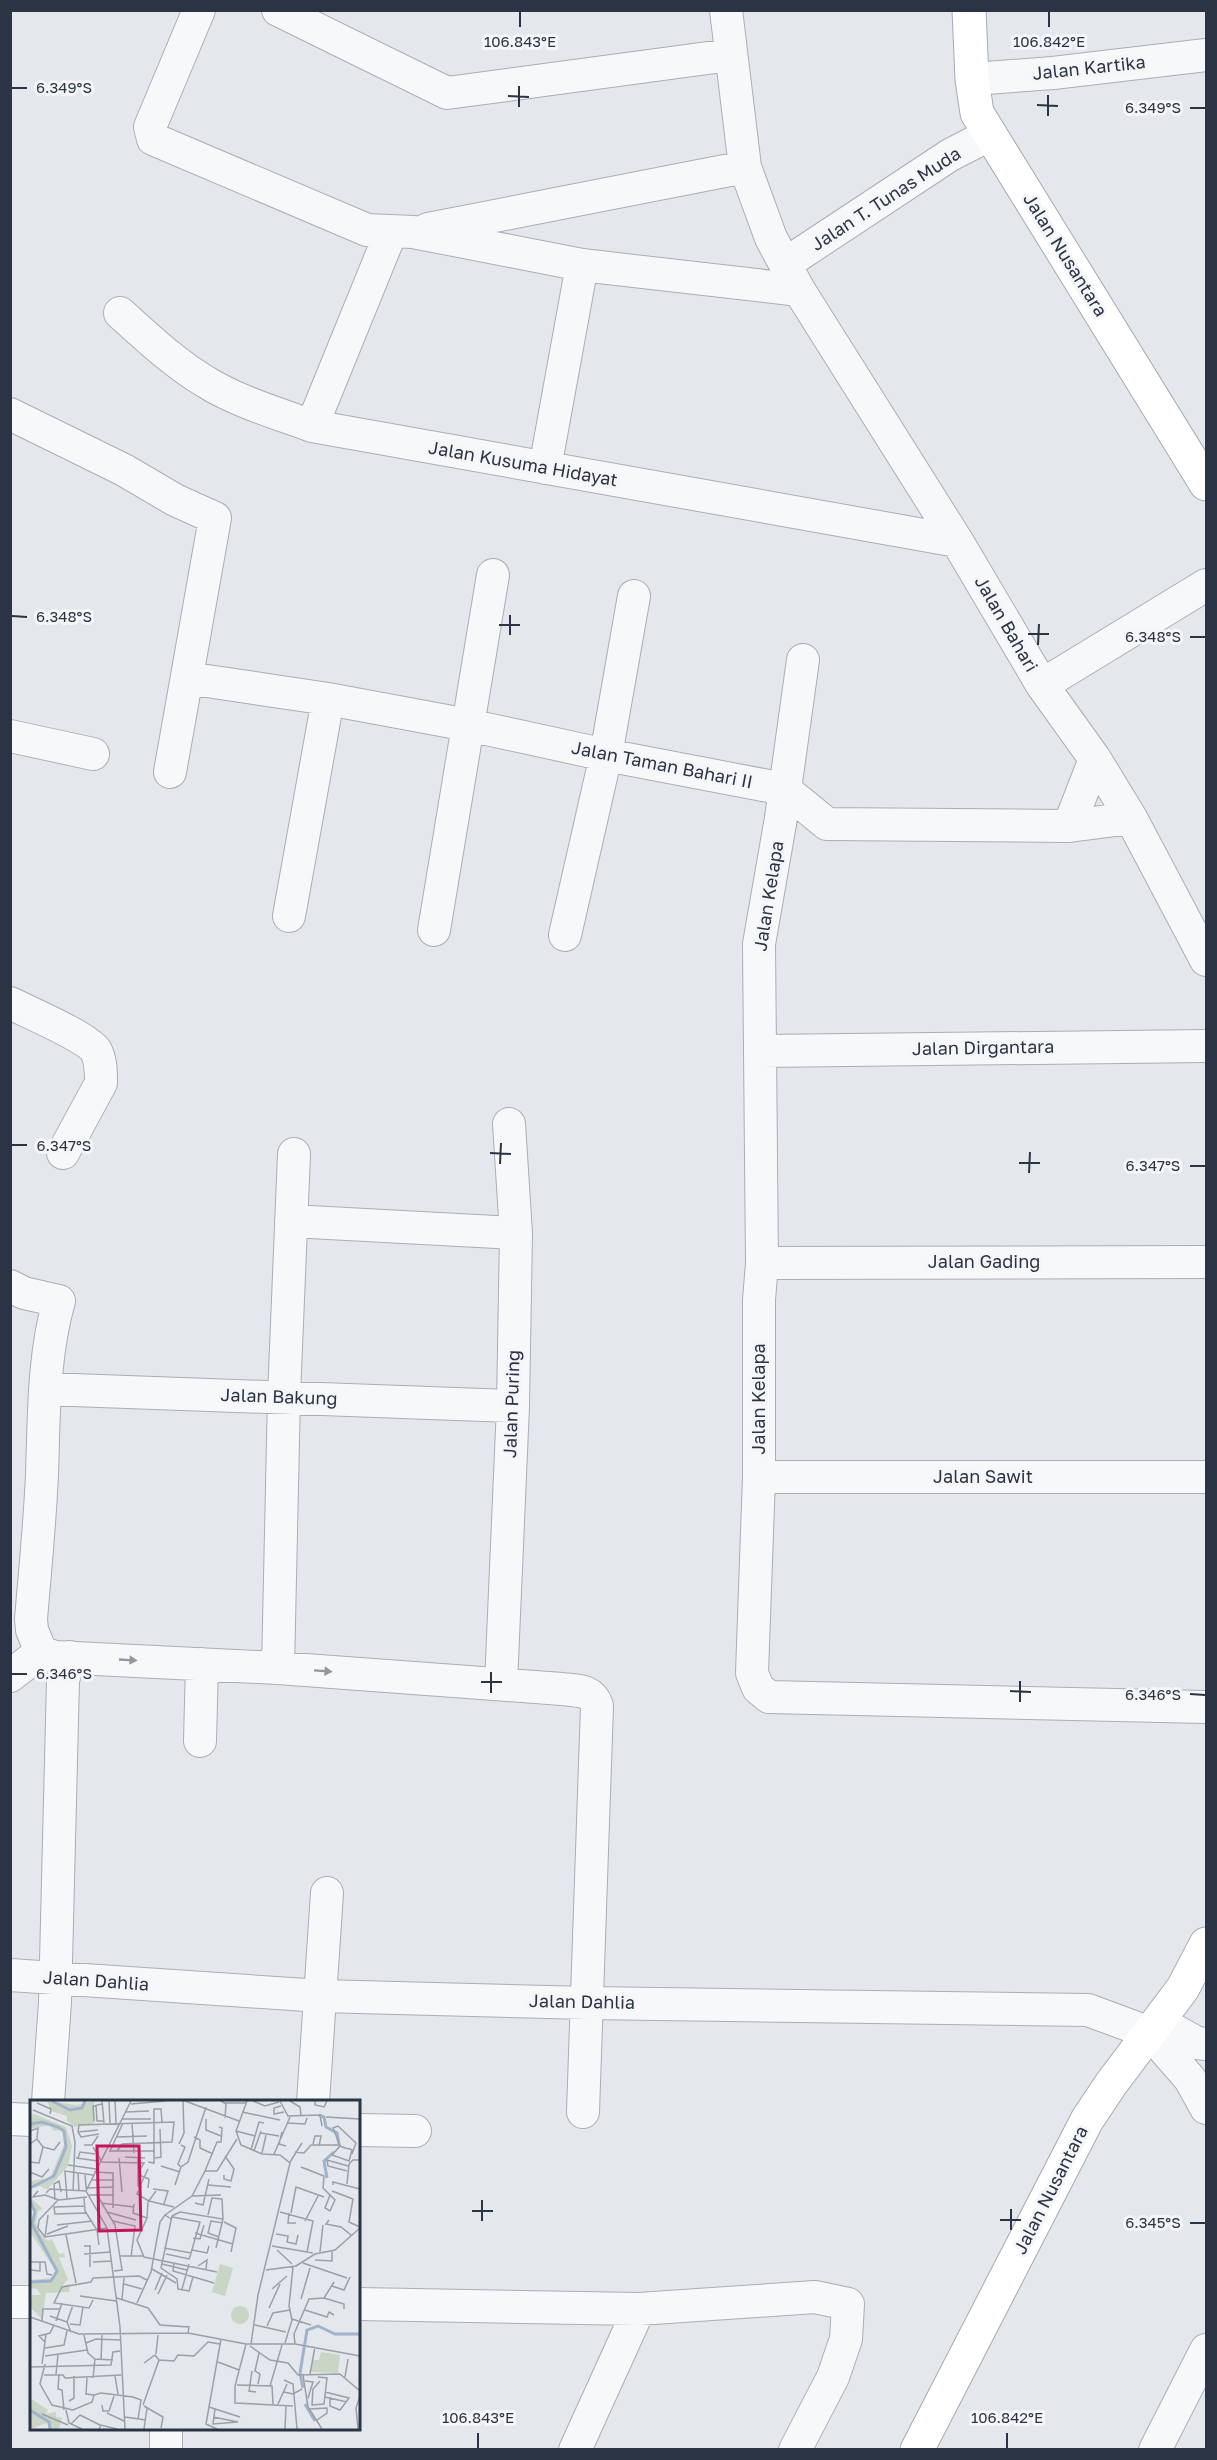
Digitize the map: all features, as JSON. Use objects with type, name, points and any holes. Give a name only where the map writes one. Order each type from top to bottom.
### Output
[{"type":"main road","name":"Jalan Nusantara","points":[[969,10],[972,80],[977,113],[1206,484]]},
{"type":"main road","name":"Jalan Nusantara","points":[[917,2450],[1087,2120],[1183,1988],[1206,1944]]},
{"type":"street","points":[[199,10],[150,127],[153,139],[368,230],[402,232],[582,265],[792,277]]},
{"type":"street","points":[[278,10],[447,93],[730,55]]},
{"type":"street","name":"Jalan Bahari","points":[[726,10],[745,167],[758,206],[792,277],[957,541],[1042,685],[1095,759],[1131,818],[1206,960]]},
{"type":"street","name":"Jalan Kartika","points":[[972,80],[1206,55]]},
{"type":"street","name":"Jalan T. Tunas Muda","points":[[792,277],[950,155],[989,135]]},
{"type":"street","points":[[402,232],[745,167]]},
{"type":"street","points":[[312,426],[402,232]]},
{"type":"street","points":[[545,468],[582,265]]},
{"type":"street","name":"Jalan Kusuma Hidayat","points":[[120,313],[172,358],[207,383],[252,404],[312,426],[957,541]]},
{"type":"street","points":[[10,414],[124,470],[175,500],[215,518],[170,772]]},
{"type":"street","points":[[434,930],[493,575]]},
{"type":"street","points":[[1042,685],[1206,585]]},
{"type":"street","points":[[565,935],[606,755],[634,596]]},
{"type":"street","name":"Jalan Kelapa","points":[[803,660],[759,944],[762,1263],[759,1300],[759,1478],[752,1673],[758,1688],[769,1696],[1206,1707]]},
{"type":"street","name":"Jalan Taman Bahari II","points":[[187,678],[328,699],[468,725],[606,755],[784,789],[827,824],[1069,826],[1131,818]]},
{"type":"street","points":[[289,916],[328,699]]},
{"type":"street","points":[[10,736],[93,754]]},
{"type":"street","points":[[1069,826],[1095,759]]},
{"type":"street","points":[[10,1003],[83,1041],[96,1051],[102,1070],[101,1083],[63,1153]]},
{"type":"street","name":"Jalan Dirgantara","points":[[760,1051],[1206,1046]]},
{"type":"street","name":"Jalan Puring","points":[[501,1684],[513,1406],[516,1233],[509,1124]]},
{"type":"street","points":[[278,1668],[284,1396],[294,1154]]},
{"type":"street","points":[[291,1221],[516,1233]]},
{"type":"street","name":"Jalan Gading","points":[[762,1263],[1206,1262]]},
{"type":"street","points":[[10,1286],[24,1293],[59,1301],[53,1321],[46,1389],[40,1502],[21,1614],[32,1630],[55,1654],[63,1680],[55,1978],[48,2100]]},
{"type":"street","name":"Jalan Bakung","points":[[46,1389],[513,1406]]},
{"type":"street","name":"Jalan Sawit","points":[[759,1478],[1206,1477]]},
{"type":"street","points":[[10,1676],[55,1654],[501,1684],[590,1693],[597,1706],[583,2112]]},
{"type":"street","points":[[200,1741],[202,1664]]},
{"type":"street","points":[[313,2100],[327,1893]]},
{"type":"street","name":"Jalan Dahlia","points":[[10,1975],[321,1996],[588,2003],[1088,2010],[1154,2026],[1197,2043],[1206,2044]]},
{"type":"street","points":[[1154,2026],[1190,2079],[1206,2108]]},
{"type":"street","points":[[10,2119],[30,2120]]},
{"type":"street","points":[[360,2130],[415,2131]]},
{"type":"street","points":[[360,2304],[639,2309],[815,2297],[848,2304],[846,2339],[832,2377],[795,2450]]},
{"type":"street","points":[[10,2302],[30,2302]]},
{"type":"street","points":[[574,2450],[639,2309]]},
{"type":"street","points":[[1155,2450],[1206,2350]]},
{"type":"street","points":[[166,2430],[166,2450]]}]
